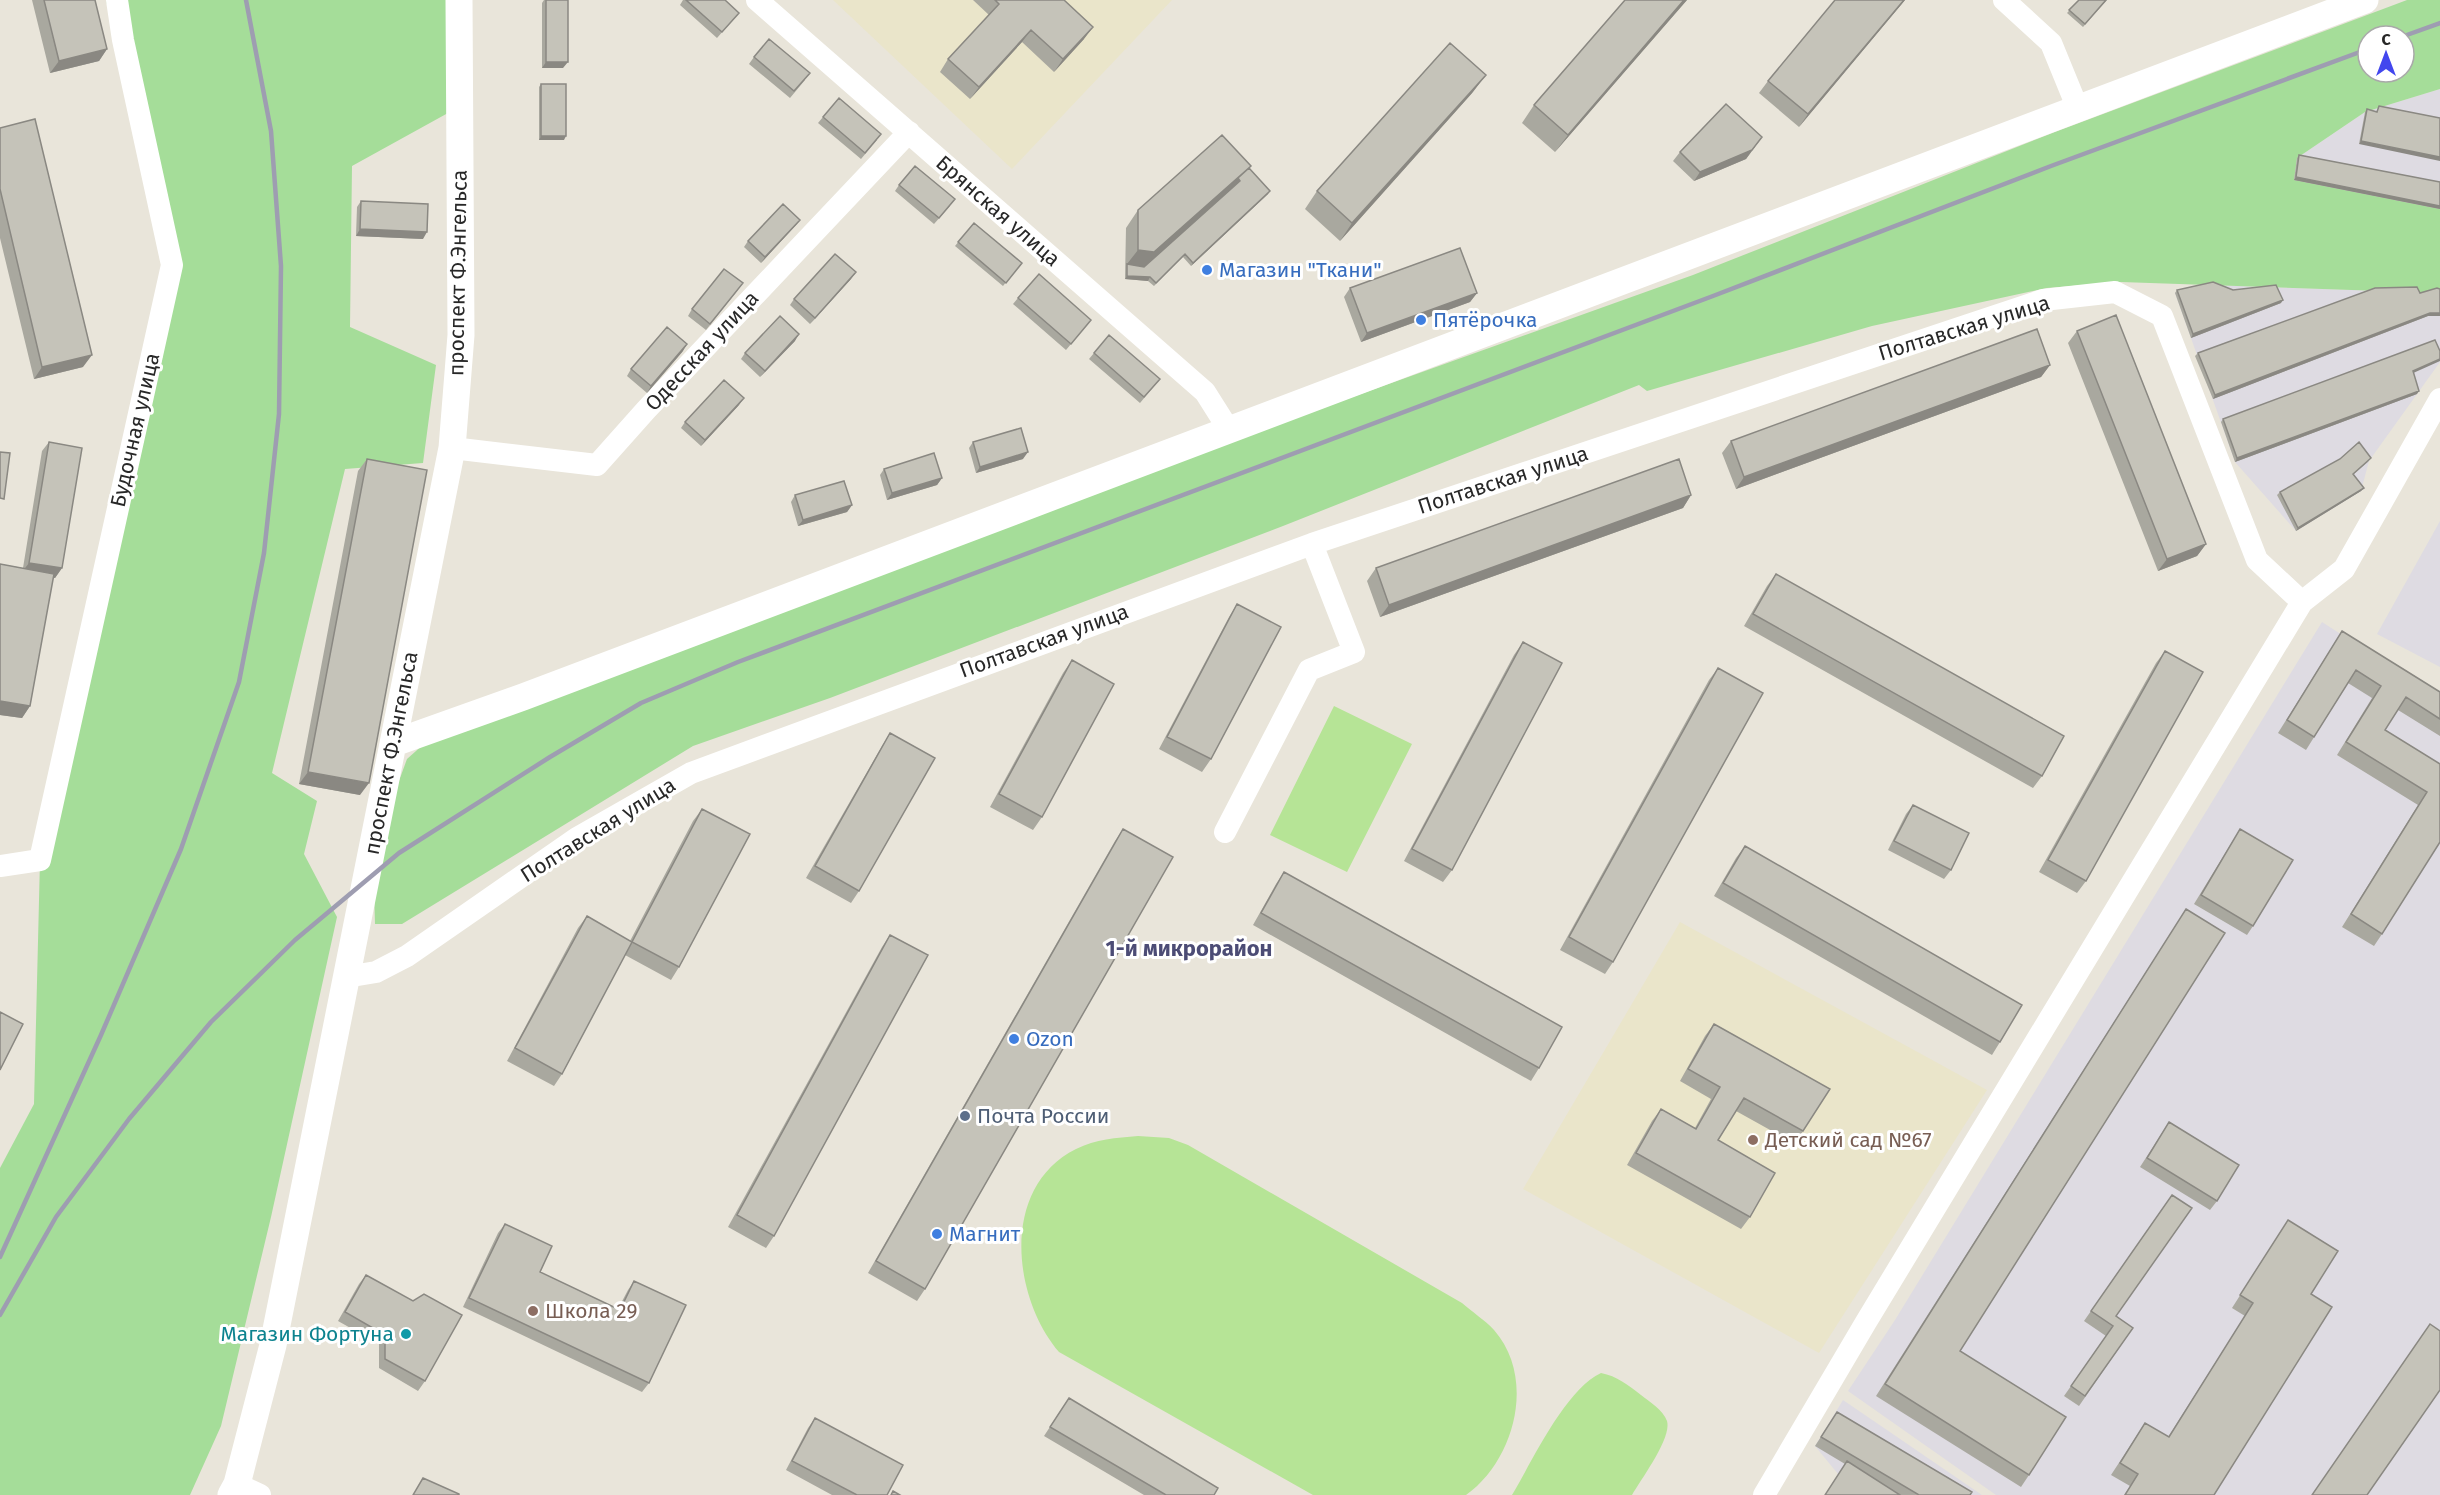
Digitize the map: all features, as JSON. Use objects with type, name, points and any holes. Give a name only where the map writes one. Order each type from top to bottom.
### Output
[{"type":"street","name":"Будочная улица","points":[[0,866],[40,860],[172,265],[125,50],[117,0]]},
{"type":"street","name":"проспект Ф.Энгельса","points":[[242,1491],[452,448],[460,335],[459,0]]},
{"type":"street","name":"Брянская улица","points":[[757,0],[1205,392],[1229,430]]},
{"type":"street","points":[[2004,0],[2050,43],[2078,109]]},
{"type":"street","points":[[394,742],[468,717],[2366,0]]},
{"type":"street","name":"Одесская улица","points":[[452,448],[597,465],[646,410],[909,132]]},
{"type":"street","name":"Полтавская улица","points":[[346,977],[375,972],[407,956],[577,838],[691,773],[1312,544],[2043,300],[2115,292],[2162,316],[2257,560],[2302,602]]},
{"type":"street","points":[[1764,1495],[1866,1322],[2302,602],[2344,569],[2440,399]]},
{"type":"street","points":[[1225,831],[1309,670],[1354,652],[1312,544]]},
{"type":"shaded area","points":[[833,0],[1172,0],[1012,169]]},
{"type":"shaded area","points":[[2440,89],[2440,209],[2294,180],[2297,158],[2365,112]]},
{"type":"shaded area","points":[[2210,285],[2440,293],[2440,362],[2369,461],[2361,491],[2296,531],[2235,462],[2175,293]]},
{"type":"shaded area","points":[[2440,521],[2440,667],[2377,634]]},
{"type":"shaded area","points":[[2322,622],[2440,698],[2440,1495],[1996,1495],[1848,1391],[1895,1320]]},
{"type":"shaded area","name":"Детский сад №67","points":[[1680,922],[1987,1090],[1819,1353],[1523,1189]]},
{"type":"shaded area","points":[[1843,1400],[1982,1495],[1825,1495],[1838,1474],[1815,1446]]},
{"type":"green space","points":[[106,0],[449,0],[448,113],[352,166],[350,327],[436,365],[423,463],[345,469],[272,773],[317,801],[304,854],[337,917],[271,1217],[221,1426],[190,1495],[0,1495],[0,1168],[34,1104],[40,860],[167,267]]},
{"type":"green space","points":[[2407,0],[2440,0],[2440,89],[2365,112],[2297,158],[2294,180],[2440,209],[2440,293],[2121,282],[2047,288],[1872,326],[1647,391],[1639,385],[1283,526],[830,698],[693,746],[402,924],[375,924],[374,889],[392,800],[407,759],[425,743],[1291,419],[1693,275],[2055,132]]},
{"type":"green space","points":[[1334,706],[1412,744],[1347,872],[1270,835]]},
{"type":"green space","points":[[1138,1136],[1169,1138],[1188,1145],[1462,1303],[1490,1326],[1507,1350],[1515,1372],[1517,1395],[1514,1418],[1507,1441],[1497,1462],[1483,1480],[1466,1495],[1313,1495],[1059,1352],[1043,1329],[1031,1302],[1024,1274],[1021,1244],[1025,1215],[1035,1189],[1052,1166],[1076,1149],[1099,1141]]},
{"type":"green space","points":[[1601,1373],[1632,1388],[1652,1403],[1667,1421],[1665,1437],[1660,1448],[1632,1495],[1512,1495],[1563,1410],[1575,1394]]},
{"type":"building","points":[[44,0],[95,0],[107,49],[59,61]]},
{"type":"building","points":[[546,0],[568,0],[568,62],[546,62]]},
{"type":"building","points":[[686,0],[725,0],[739,13],[722,32]]},
{"type":"building","points":[[995,0],[1064,0],[1093,27],[1063,59],[1031,30],[979,87],[948,59],[999,4]]},
{"type":"building","points":[[1625,0],[1684,0],[1568,135],[1534,105]]},
{"type":"building","points":[[1835,0],[1904,0],[1808,114],[1768,81]]},
{"type":"building","points":[[2079,0],[2106,0],[2085,24],[2069,10]]},
{"type":"building","points":[[769,39],[810,73],[794,91],[754,57]]},
{"type":"building","points":[[1450,43],[1486,75],[1352,223],[1317,191]]},
{"type":"building","points":[[541,84],[566,84],[566,136],[541,136]]},
{"type":"building","points":[[839,98],[881,134],[865,153],[823,117]]},
{"type":"building","points":[[1726,104],[1762,137],[1752,150],[1700,172],[1680,152]]},
{"type":"building","points":[[2379,106],[2440,118],[2440,157],[2361,141],[2367,109],[2377,112]]},
{"type":"building","points":[[35,119],[92,355],[42,367],[0,189],[0,128]]},
{"type":"building","points":[[1222,135],[1251,166],[1154,252],[1138,250],[1138,210]]},
{"type":"building","points":[[2299,155],[2440,182],[2440,206],[2296,177]]},
{"type":"building","points":[[915,166],[955,199],[939,218],[899,185]]},
{"type":"building","points":[[1249,168],[1270,191],[1193,263],[1185,254],[1156,283],[1150,277],[1127,276],[1127,264],[1144,267],[1240,181],[1238,178]]},
{"type":"building","points":[[361,201],[428,204],[427,232],[360,229]]},
{"type":"building","points":[[783,204],[800,220],[765,257],[748,241]]},
{"type":"building","points":[[974,223],[1022,263],[1006,283],[958,242]]},
{"type":"building","points":[[1460,248],[1477,293],[1367,333],[1350,288]]},
{"type":"building","points":[[835,254],[856,272],[815,318],[794,299]]},
{"type":"building","points":[[724,269],[743,283],[710,324],[692,309]]},
{"type":"building","points":[[1039,274],[1091,320],[1071,344],[1018,298]]},
{"type":"building","points":[[2213,282],[2233,290],[2276,285],[2283,300],[2193,334],[2177,290]]},
{"type":"building","points":[[2417,287],[2420,293],[2440,289],[2440,313],[2430,313],[2215,395],[2198,353],[2375,288]]},
{"type":"building","points":[[2116,315],[2206,544],[2167,559],[2077,331]]},
{"type":"building","points":[[780,316],[799,334],[765,371],[745,353]]},
{"type":"building","points":[[667,327],[687,344],[651,386],[631,369]]},
{"type":"building","points":[[2037,329],[2050,365],[1744,477],[1731,441]]},
{"type":"building","points":[[1109,335],[1160,379],[1144,397],[1094,353]]},
{"type":"building","points":[[2435,340],[2440,351],[2440,359],[2413,371],[2419,391],[2237,458],[2223,419]]},
{"type":"building","points":[[724,380],[744,398],[705,440],[685,422]]},
{"type":"building","points":[[1021,428],[1028,452],[980,467],[973,442]]},
{"type":"building","points":[[49,442],[82,448],[62,568],[29,563]]},
{"type":"building","points":[[2359,442],[2371,458],[2353,474],[2364,488],[2298,528],[2280,492],[2340,459]]},
{"type":"building","points":[[0,452],[10,453],[4,499],[0,498]]},
{"type":"building","points":[[934,453],[942,478],[892,493],[884,469]]},
{"type":"building","points":[[367,459],[427,470],[369,783],[308,772]]},
{"type":"building","points":[[1679,459],[1691,495],[1389,605],[1376,568]]},
{"type":"building","points":[[844,481],[852,505],[803,520],[795,495]]},
{"type":"building","points":[[0,564],[54,574],[30,706],[0,701]]},
{"type":"building","points":[[1776,574],[2064,736],[2042,776],[1753,614]]},
{"type":"building","points":[[1237,604],[1281,627],[1211,759],[1167,737]]},
{"type":"building","points":[[2342,631],[2440,692],[2440,719],[2406,697],[2385,730],[2440,764],[2440,842],[2382,934],[2351,914],[2427,792],[2346,742],[2381,686],[2356,670],[2314,737],[2287,720]]},
{"type":"building","points":[[1523,642],[1562,663],[1452,870],[1412,849]]},
{"type":"building","points":[[2165,651],[2203,672],[2086,881],[2048,860]]},
{"type":"building","points":[[1072,660],[1114,684],[1042,817],[999,794]]},
{"type":"building","points":[[1718,668],[1763,693],[1613,962],[1569,937]]},
{"type":"building","points":[[890,733],[935,758],[859,891],[815,866]]},
{"type":"building","points":[[1913,805],[1969,833],[1951,870],[1894,841]]},
{"type":"building","points":[[702,809],[750,834],[679,967],[632,942]]},
{"type":"building","points":[[1123,829],[1173,857],[925,1289],[876,1261]]},
{"type":"building","points":[[2240,829],[2293,860],[2253,926],[2201,895]]},
{"type":"building","points":[[1745,846],[2022,1005],[2000,1042],[1723,883]]},
{"type":"building","points":[[1284,872],[1562,1027],[1539,1068],[1261,913]]},
{"type":"building","points":[[2186,909],[2225,933],[1960,1351],[2066,1417],[2029,1475],[1885,1384]]},
{"type":"building","points":[[587,916],[632,942],[562,1074],[515,1048]]},
{"type":"building","points":[[890,935],[928,955],[774,1236],[737,1215]]},
{"type":"building","points":[[0,1012],[23,1024],[0,1070]]},
{"type":"building","points":[[1714,1024],[1830,1089],[1803,1131],[1744,1098],[1718,1140],[1775,1173],[1750,1217],[1636,1153],[1661,1109],[1696,1129],[1720,1087],[1688,1069]]},
{"type":"building","points":[[2169,1122],[2239,1165],[2217,1201],[2147,1158]]},
{"type":"building","points":[[2172,1195],[2192,1208],[2116,1316],[2133,1328],[2085,1396],[2071,1386],[2113,1326],[2091,1311]]},
{"type":"building","points":[[2288,1220],[2338,1251],[2311,1294],[2332,1307],[2214,1495],[2125,1495],[2138,1474],[2120,1463],[2145,1423],[2169,1437],[2253,1303],[2240,1295]]},
{"type":"building","name":"Школа 29","points":[[505,1224],[552,1246],[540,1272],[620,1310],[634,1281],[686,1305],[649,1383],[469,1298]]},
{"type":"building","name":"Магазин Фортуна","points":[[366,1275],[413,1301],[424,1294],[462,1315],[425,1381],[385,1359],[385,1335],[345,1312]]},
{"type":"building","points":[[2430,1324],[2440,1331],[2440,1390],[2367,1495],[2312,1495]]},
{"type":"building","points":[[1069,1398],[1218,1488],[1214,1495],[1166,1495],[1050,1427]]},
{"type":"building","points":[[1837,1412],[1972,1492],[1970,1495],[1919,1495],[1821,1437]]},
{"type":"building","points":[[815,1418],[903,1465],[887,1495],[857,1495],[792,1461]]},
{"type":"building","points":[[1847,1461],[1900,1495],[1825,1495]]},
{"type":"building","points":[[423,1478],[459,1494],[459,1495],[413,1495]]},
{"type":"railway","points":[[0,1257],[101,1035],[181,849],[239,682],[264,553],[279,414],[281,266],[271,131],[246,0]]},
{"type":"railway","points":[[2416,32],[2440,23]]},
{"type":"railway","points":[[0,1315],[56,1217],[129,1119],[211,1022],[295,940],[399,853],[550,757],[641,703],[738,662],[1713,296],[2051,166],[2356,53]]},
{"type":"place","name":"Магазин \"Ткани\"","points":[[1207,270]]},
{"type":"place","name":"Пятёрочка","points":[[1421,320]]},
{"type":"place","name":"Ozon","points":[[1014,1039]]},
{"type":"place","name":"Почта России","points":[[965,1116]]},
{"type":"place","name":"Детский сад №67","points":[[1753,1140]]},
{"type":"place","name":"Магнит","points":[[937,1234]]},
{"type":"place","name":"Школа 29","points":[[533,1311]]},
{"type":"place","name":"Магазин Фортуна","points":[[406,1334]]},
{"type":"district","name":"1-й микрорайон","points":[[1189,948]]}]
